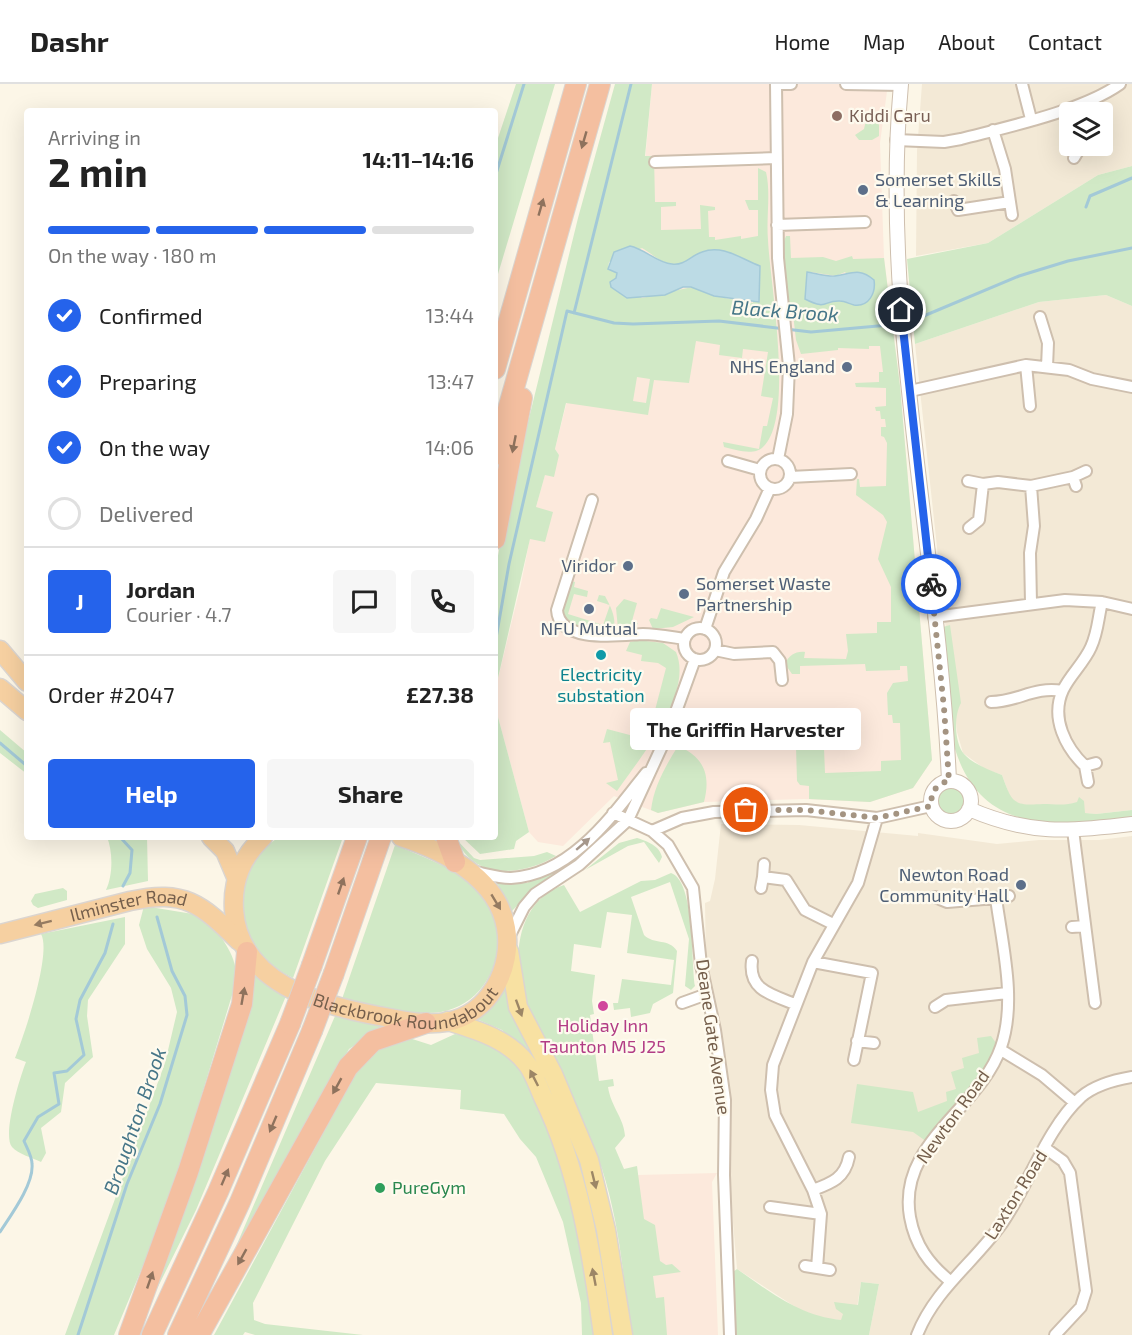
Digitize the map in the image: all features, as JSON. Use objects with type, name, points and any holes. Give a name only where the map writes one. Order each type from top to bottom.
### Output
[{"type":"highway","points":[[498,358],[576,84]]},
{"type":"highway","points":[[498,444],[600,84]]},
{"type":"highway","points":[[498,315],[525,264]]},
{"type":"highway","points":[[498,524],[520,412],[532,324]]},
{"type":"highway","points":[[0,650],[24,678]]},
{"type":"highway","points":[[0,688],[24,708]]},
{"type":"highway","points":[[214,840],[225,851],[236,877]]},
{"type":"highway","name":"Blackbrook Roundabout","points":[[261,840],[247,856],[236,877],[234,919],[245,948],[262,970],[283,986],[305,997],[346,1010],[426,1023],[448,1022],[478,1006],[487,996],[500,978],[508,945]]},
{"type":"highway","points":[[178,1335],[240,1202],[312,1031],[380,840]]},
{"type":"highway","points":[[407,840],[464,867]]},
{"type":"highway","points":[[448,840],[464,867],[500,907],[508,945]]},
{"type":"highway","points":[[152,1335],[218,1192],[291,1023],[355,844]]},
{"type":"highway","name":"Ilminster Road","points":[[0,934],[139,899],[170,897],[197,903],[245,948]]},
{"type":"highway","points":[[129,1335],[188,1172],[242,1004],[245,948]]},
{"type":"highway","points":[[199,1335],[348,1067],[373,1041],[426,1023]]},
{"type":"main road","points":[[508,945],[518,1007],[553,1074],[589,1160],[606,1230],[623,1335]]},
{"type":"main road","points":[[448,1022],[473,1029],[510,1047],[527,1064],[540,1090],[571,1163],[603,1335]]},
{"type":"street","points":[[778,459],[787,414],[787,341],[777,225],[776,84],[791,84]]},
{"type":"street","points":[[846,84],[901,84],[896,140],[898,271],[949,781]]},
{"type":"street","points":[[1022,84],[1031,119]]},
{"type":"street","points":[[1087,102],[1120,84]]},
{"type":"street","points":[[896,140],[944,142],[1059,114]]},
{"type":"street","points":[[993,130],[1005,169],[1012,215]]},
{"type":"street","points":[[655,162],[776,158]]},
{"type":"street","points":[[956,210],[1010,202]]},
{"type":"street","points":[[777,225],[865,222]]},
{"type":"street","points":[[1040,317],[1038,335],[1049,354],[1047,367]]},
{"type":"street","points":[[910,391],[1026,365],[1069,370],[1092,379],[1132,387]]},
{"type":"street","points":[[1026,365],[1034,393],[1030,406]]},
{"type":"street","points":[[778,459],[788,465],[790,477],[785,485],[770,489],[761,480],[760,470],[767,461],[778,459]]},
{"type":"street","points":[[728,461],[760,470]]},
{"type":"street","points":[[968,481],[1030,486],[1074,482],[1086,471]]},
{"type":"street","points":[[790,477],[851,474]]},
{"type":"street","points":[[969,528],[983,521],[983,484]]},
{"type":"street","points":[[1030,486],[1034,526],[1030,553],[1031,603]]},
{"type":"street","points":[[705,629],[724,572],[756,519],[770,489]]},
{"type":"street","points":[[592,500],[557,610],[559,622],[566,629],[600,636],[644,634],[685,639]]},
{"type":"street","points":[[934,617],[1031,603],[1083,600],[1132,609]]},
{"type":"street","points":[[1088,782],[1091,765],[1070,752],[1064,741],[1059,709],[1062,691],[1090,651],[1097,634],[1102,602]]},
{"type":"street","points":[[705,629],[715,637],[715,650],[705,660],[695,659],[686,651],[685,639],[691,631],[705,629]]},
{"type":"street","points":[[715,650],[734,654],[773,652],[780,661],[782,680]]},
{"type":"street","points":[[508,945],[524,907],[536,894],[579,865],[628,820],[689,681],[695,659]]},
{"type":"street","points":[[997,705],[1035,690],[1048,688],[1062,691]]},
{"type":"street","points":[[464,867],[511,878],[547,869],[582,847],[655,761]]},
{"type":"street","points":[[949,781],[958,782],[970,796],[969,809],[963,817],[951,821],[939,817],[931,806],[933,791],[937,786],[949,781]]},
{"type":"street","points":[[652,831],[692,815],[746,810],[806,810],[877,818],[931,806]]},
{"type":"street","points":[[969,809],[997,821],[1027,829],[1073,830],[1132,824]]},
{"type":"street","name":"Deane Gate Avenue","points":[[613,813],[652,831],[668,845],[693,888],[707,994],[725,1100],[724,1185],[730,1335]]},
{"type":"street","points":[[817,1268],[821,1214],[813,1190],[780,1127],[772,1104],[771,1076],[775,1055],[813,962],[858,883],[877,818]]},
{"type":"street","points":[[1073,830],[1095,1003]]},
{"type":"street","points":[[764,864],[762,882],[786,880],[805,910],[833,924]]},
{"type":"street","points":[[935,897],[947,902],[1009,896]]},
{"type":"street","name":"Newton Road","points":[[950,1281],[931,1263],[915,1237],[908,1197],[911,1179],[925,1149],[963,1106],[1001,1050],[1007,1014],[1007,993],[996,898]]},
{"type":"street","points":[[1072,927],[1085,926]]},
{"type":"street","points":[[752,961],[752,976],[759,988],[795,1004]]},
{"type":"street","points":[[813,962],[873,968],[854,1060]]},
{"type":"street","points":[[935,1007],[946,1000],[1007,993]]},
{"type":"street","points":[[682,1003],[707,994]]},
{"type":"street","points":[[857,1041],[874,1043]]},
{"type":"street","points":[[1001,1050],[1042,1075],[1075,1103]]},
{"type":"street","name":"Laxton Road","points":[[917,1335],[929,1310],[950,1281],[1002,1223],[1045,1148],[1075,1103],[1109,1082],[1132,1077]]},
{"type":"street","points":[[1045,1148],[1063,1161],[1070,1173],[1086,1291],[1082,1308],[1055,1335]]},
{"type":"street","points":[[813,1190],[849,1175],[849,1157]]},
{"type":"street","points":[[770,1207],[821,1214]]},
{"type":"street","points":[[805,1266],[830,1270]]},
{"type":"shaded area","points":[[652,84],[888,84],[880,143],[884,258],[900,386],[932,760],[913,788],[870,802],[804,799],[704,802],[658,813],[614,796],[563,846],[538,842],[529,832],[498,717],[498,679],[521,584],[536,507],[545,475],[559,455],[555,449],[569,393],[642,193]]},
{"type":"shaded area","points":[[922,84],[1132,84],[1132,166],[1098,175],[988,243],[916,256],[917,151]]},
{"type":"shaded area","points":[[1106,295],[1132,306],[1132,810],[1096,814],[1014,808],[1002,775],[985,769],[963,753],[957,732],[915,344],[1039,302]]},
{"type":"shaded area","points":[[721,824],[799,825],[918,836],[918,833],[997,844],[1039,840],[1099,840],[1132,836],[1132,1335],[869,1335],[879,1284],[861,1282],[856,1314],[841,1320],[818,1318],[803,1312],[737,1269],[730,1187],[731,1100],[706,961],[705,903],[710,901],[715,879]]},
{"type":"shaded area","points":[[717,1173],[712,1182],[718,1335],[652,1335],[638,1203],[638,1175]]},
{"type":"green space","points":[[516,84],[555,84],[498,274],[498,138]]},
{"type":"green space","points":[[615,84],[652,84],[645,156],[654,156],[655,202],[676,202],[676,206],[661,207],[661,230],[701,229],[700,205],[715,207],[715,210],[708,211],[709,237],[715,237],[715,240],[758,236],[758,210],[749,210],[745,200],[758,200],[758,168],[766,172],[768,240],[776,316],[779,380],[778,408],[772,431],[759,450],[750,452],[724,447],[723,442],[759,449],[763,426],[767,426],[773,398],[761,396],[768,352],[743,349],[742,358],[719,355],[720,345],[696,341],[689,383],[654,380],[648,415],[566,403],[555,449],[559,455],[554,477],[545,475],[536,507],[553,512],[545,542],[530,539],[498,678],[498,556],[508,504],[578,218]],"holes":[[[642,248],[660,260],[671,264],[681,264],[708,251],[718,251],[747,261],[753,303],[714,296],[692,287],[642,298],[616,278],[617,273],[608,269],[609,262]],[[637,377],[650,379],[646,403],[633,401]]]},
{"type":"green space","points":[[868,112],[876,112],[879,120],[879,136],[872,140],[859,140],[855,135],[864,129]]},
{"type":"green space","points":[[1132,166],[1132,306],[1106,295],[1039,302],[915,344],[907,259],[988,243],[1098,175]]},
{"type":"green space","points":[[786,236],[790,236],[791,258],[823,257],[836,261],[852,256],[853,259],[884,258],[900,386],[932,760],[913,788],[870,802],[809,799],[809,786],[800,785],[797,781],[796,747],[803,738],[807,738],[808,745],[826,745],[824,748],[825,773],[881,771],[881,761],[901,760],[900,723],[893,723],[892,715],[888,715],[887,693],[893,683],[908,681],[907,666],[900,666],[900,670],[866,671],[865,664],[800,666],[800,674],[792,674],[785,664],[791,656],[802,652],[805,652],[804,658],[846,659],[848,651],[846,634],[877,633],[877,622],[891,622],[891,587],[878,559],[887,522],[883,515],[856,495],[857,479],[859,479],[860,487],[886,486],[887,443],[881,436],[881,427],[886,427],[885,419],[881,419],[880,411],[876,411],[875,407],[886,406],[886,388],[856,387],[855,383],[879,382],[879,372],[883,372],[880,346],[869,346],[869,349],[838,348],[838,350],[801,354],[796,340],[792,305],[789,305],[783,244]],"holes":[[[811,272],[836,276],[845,272],[867,302],[857,304],[839,301],[813,303]]]},
{"type":"green space","points":[[571,581],[575,582],[574,587],[588,591],[587,597],[574,594],[568,614],[603,625],[610,605],[614,617],[614,632],[591,630],[565,621],[562,613]]},
{"type":"green space","points":[[599,595],[605,596],[610,605],[597,601]]},
{"type":"green space","points":[[624,599],[637,603],[632,621],[638,623],[635,629],[621,632],[618,629],[616,608]]},
{"type":"green space","points":[[661,608],[694,617],[673,627],[653,629],[649,620],[657,619]]},
{"type":"green space","points":[[950,625],[961,703],[956,728],[958,743],[964,754],[977,764],[1002,775],[1011,797],[1019,803],[1068,804],[1077,802],[1079,797],[1084,801],[1085,813],[1132,810],[1132,818],[1051,823],[1026,819],[1003,811],[984,798],[967,777],[955,749],[943,627]]},
{"type":"green space","points":[[638,640],[663,643],[676,652],[680,669],[671,706],[662,725],[617,791],[606,783],[618,780],[610,742],[603,743],[607,729],[645,739],[666,668],[658,663],[641,661],[642,655],[626,651],[630,642]]},
{"type":"green space","points":[[498,717],[529,832],[516,841],[514,849],[480,854],[465,840],[498,840]]},
{"type":"green space","points":[[0,730],[24,750],[24,772],[0,753]]},
{"type":"green space","points":[[678,746],[694,756],[703,768],[707,783],[704,802],[658,813],[651,810],[657,785]]},
{"type":"green space","points":[[950,787],[960,791],[964,801],[960,811],[950,815],[940,811],[936,801],[940,791]]},
{"type":"green space","points":[[604,832],[606,833],[581,857],[537,885],[512,911],[497,883],[528,883],[531,877]]},
{"type":"green space","points":[[637,838],[649,842],[659,850],[662,857],[659,863],[644,842],[628,846],[585,870],[619,843]]},
{"type":"green space","points":[[108,840],[147,840],[148,881],[106,890],[110,878]]},
{"type":"green space","points":[[276,840],[342,840],[293,978],[273,965],[258,950],[248,931],[243,911],[243,891],[249,871],[261,853]]},
{"type":"green space","points":[[457,840],[474,858],[480,860],[534,856],[547,852],[556,856],[529,868],[500,871],[475,862],[464,853]]},
{"type":"green space","points":[[395,845],[445,867],[473,884],[487,900],[495,918],[498,938],[496,958],[489,977],[477,993],[461,1005],[441,1012],[416,1013],[342,999]]},
{"type":"green space","points":[[671,873],[679,879],[688,906],[695,986],[691,990],[685,986],[689,939],[670,882],[631,897],[644,935],[652,940],[670,944],[677,951],[673,993],[653,1004],[650,1013],[631,1017],[630,1008],[614,1010],[613,1003],[618,1003],[622,979],[671,985],[674,960],[627,953],[632,915],[607,912],[601,948],[574,944],[571,971],[595,975],[592,1001],[594,1014],[590,1015],[599,1081],[613,1079],[614,1086],[608,1087],[625,1136],[615,1148],[624,1169],[637,1166],[644,1219],[655,1225],[660,1261],[666,1265],[672,1264],[681,1272],[653,1276],[656,1298],[664,1297],[667,1335],[629,1335],[620,1251],[608,1189],[583,1122],[526,1010],[520,988],[518,952],[527,918],[535,904],[548,893],[564,885],[580,912],[641,881],[655,880]]},
{"type":"green space","points":[[63,888],[67,891],[67,900],[38,908],[31,901],[35,894]]},
{"type":"green space","points":[[144,906],[205,916],[231,955],[235,964],[236,982],[168,1206],[114,1335],[65,1335],[165,1063],[177,1012],[171,988],[147,949],[139,925]]},
{"type":"green space","points":[[125,917],[125,944],[88,1000],[87,1016],[93,1057],[65,1083],[61,1112],[41,1128],[46,1153],[41,1162],[12,1147],[9,1141],[9,1131],[13,1106],[26,1062],[15,1058],[30,1014],[43,958],[41,934]]},
{"type":"green space","points":[[254,973],[270,987],[286,996],[196,1210],[149,1305],[194,1182],[234,1058]]},
{"type":"green space","points":[[505,984],[551,1081],[582,1157],[575,1158],[526,1052],[502,1030],[474,1018]]},
{"type":"green space","points":[[335,1016],[389,1026],[379,1029],[349,1049],[234,1251]]},
{"type":"green space","points":[[455,1034],[480,1040],[502,1052],[523,1075],[541,1106],[556,1143],[568,1183],[578,1225],[597,1335],[582,1335],[581,1303],[563,1222],[536,1157],[520,1139],[504,1114],[460,1109],[461,1090],[376,1083],[325,1161],[253,1303],[254,1320],[265,1324],[363,1335],[255,1335],[245,1332],[243,1335],[214,1335],[359,1067],[379,1045],[406,1037],[431,1045]]},
{"type":"green space","points":[[991,1036],[1001,1050],[930,1144],[913,1132],[851,1123],[857,1084],[913,1092],[918,1112],[947,1101],[946,1092],[956,1089],[951,1072],[964,1068],[962,1058],[979,1053],[977,1038]]},
{"type":"green space","points":[[737,1269],[786,1302],[812,1314],[841,1320],[843,1314],[836,1309],[834,1302],[858,1305],[861,1282],[879,1284],[869,1335],[734,1335],[733,1272]]},
{"type":"water","points":[[630,246],[672,264],[680,263],[698,253],[710,250],[725,251],[739,256],[760,266],[759,302],[714,296],[691,287],[683,287],[665,295],[627,298],[611,287],[610,282],[616,278],[617,273],[608,269],[614,252]]},
{"type":"water","points":[[807,272],[832,276],[859,272],[874,280],[873,294],[864,304],[859,305],[840,301],[822,305],[812,302],[805,299]]},
{"type":"waterway","name":"Broughton Brook","points":[[498,167],[524,84]]},
{"type":"waterway","points":[[574,313],[631,84]]},
{"type":"waterway","points":[[1086,207],[1090,196],[1132,178]]},
{"type":"waterway","name":"Black Brook","points":[[907,323],[1019,276],[1068,261],[1132,248]]},
{"type":"waterway","name":"Black Brook","points":[[498,627],[509,564],[567,311],[614,323],[719,321],[811,332],[900,324]]},
{"type":"waterway","points":[[0,743],[24,763]]},
{"type":"waterway","points":[[123,840],[132,850],[130,873],[123,886]]},
{"type":"waterway","name":"Broughton Brook","points":[[78,1335],[127,1184],[160,1104],[187,1015],[185,996],[172,971],[157,917]]},
{"type":"waterway","name":"Black Brook","points":[[0,1232],[21,1199],[32,1172],[32,1161],[24,1141],[38,1117],[59,1104],[54,1073],[67,1071],[84,1055],[76,1019],[80,1000],[105,953],[113,924]]},
{"type":"way so far","points":[[746,810],[806,810],[877,818],[931,806],[933,791],[943,782],[949,781],[931,584]]},
{"type":"place","name":"Kiddi Caru","points":[[837,116]]},
{"type":"place","name":"Somerset Skills & Learning","points":[[863,190]]},
{"type":"place","name":"NHS England","points":[[847,367]]},
{"type":"place","name":"Viridor","points":[[628,566]]},
{"type":"place","name":"Somerset Waste Partnership","points":[[684,594]]},
{"type":"place","name":"NFU Mutual","points":[[589,609]]},
{"type":"place","name":"Electricity substation","points":[[601,655]]},
{"type":"place","name":"The Griffin Harvester","points":[[746,810]]},
{"type":"place","name":"Newton Road Community Hall","points":[[1021,885]]},
{"type":"place","name":"Holiday Inn Taunton M5 J25","points":[[603,1006]]},
{"type":"place","name":"PureGym","points":[[380,1188]]},
{"type":"route","points":[[901,310],[931,584]]}]
